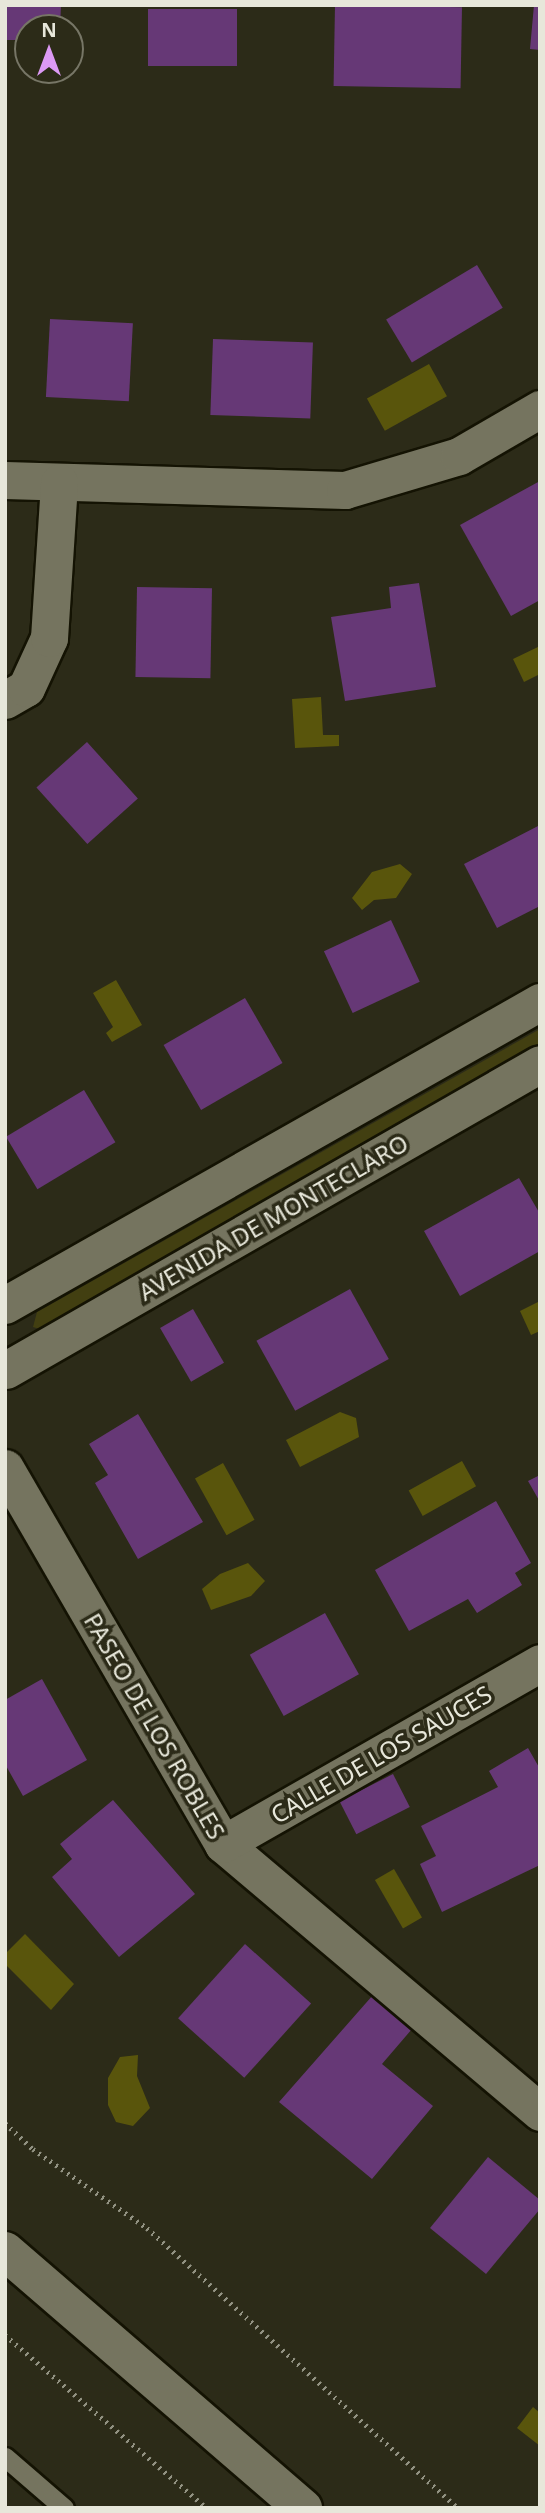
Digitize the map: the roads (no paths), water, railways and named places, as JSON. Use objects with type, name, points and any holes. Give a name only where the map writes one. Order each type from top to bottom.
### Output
[{"type":"street","points":[[5,480],[345,490],[459,456],[540,409]]},
{"type":"street","points":[[5,700],[26,688],[49,638],[59,482]]},
{"type":"street","points":[[5,1305],[540,1002]]},
{"type":"street","name":"AVENIDA DE MONTECLARO","points":[[6,1366],[540,1064]]},
{"type":"street","name":"PASEO DE LOS ROBLES","points":[[5,1468],[223,1844],[540,2112]]},
{"type":"street","name":"CALLE DE LOS SAUCES","points":[[223,1844],[540,1663]]},
{"type":"street","points":[[5,2251],[303,2508]]},
{"type":"lane","points":[[5,2456],[55,2505]]}]
